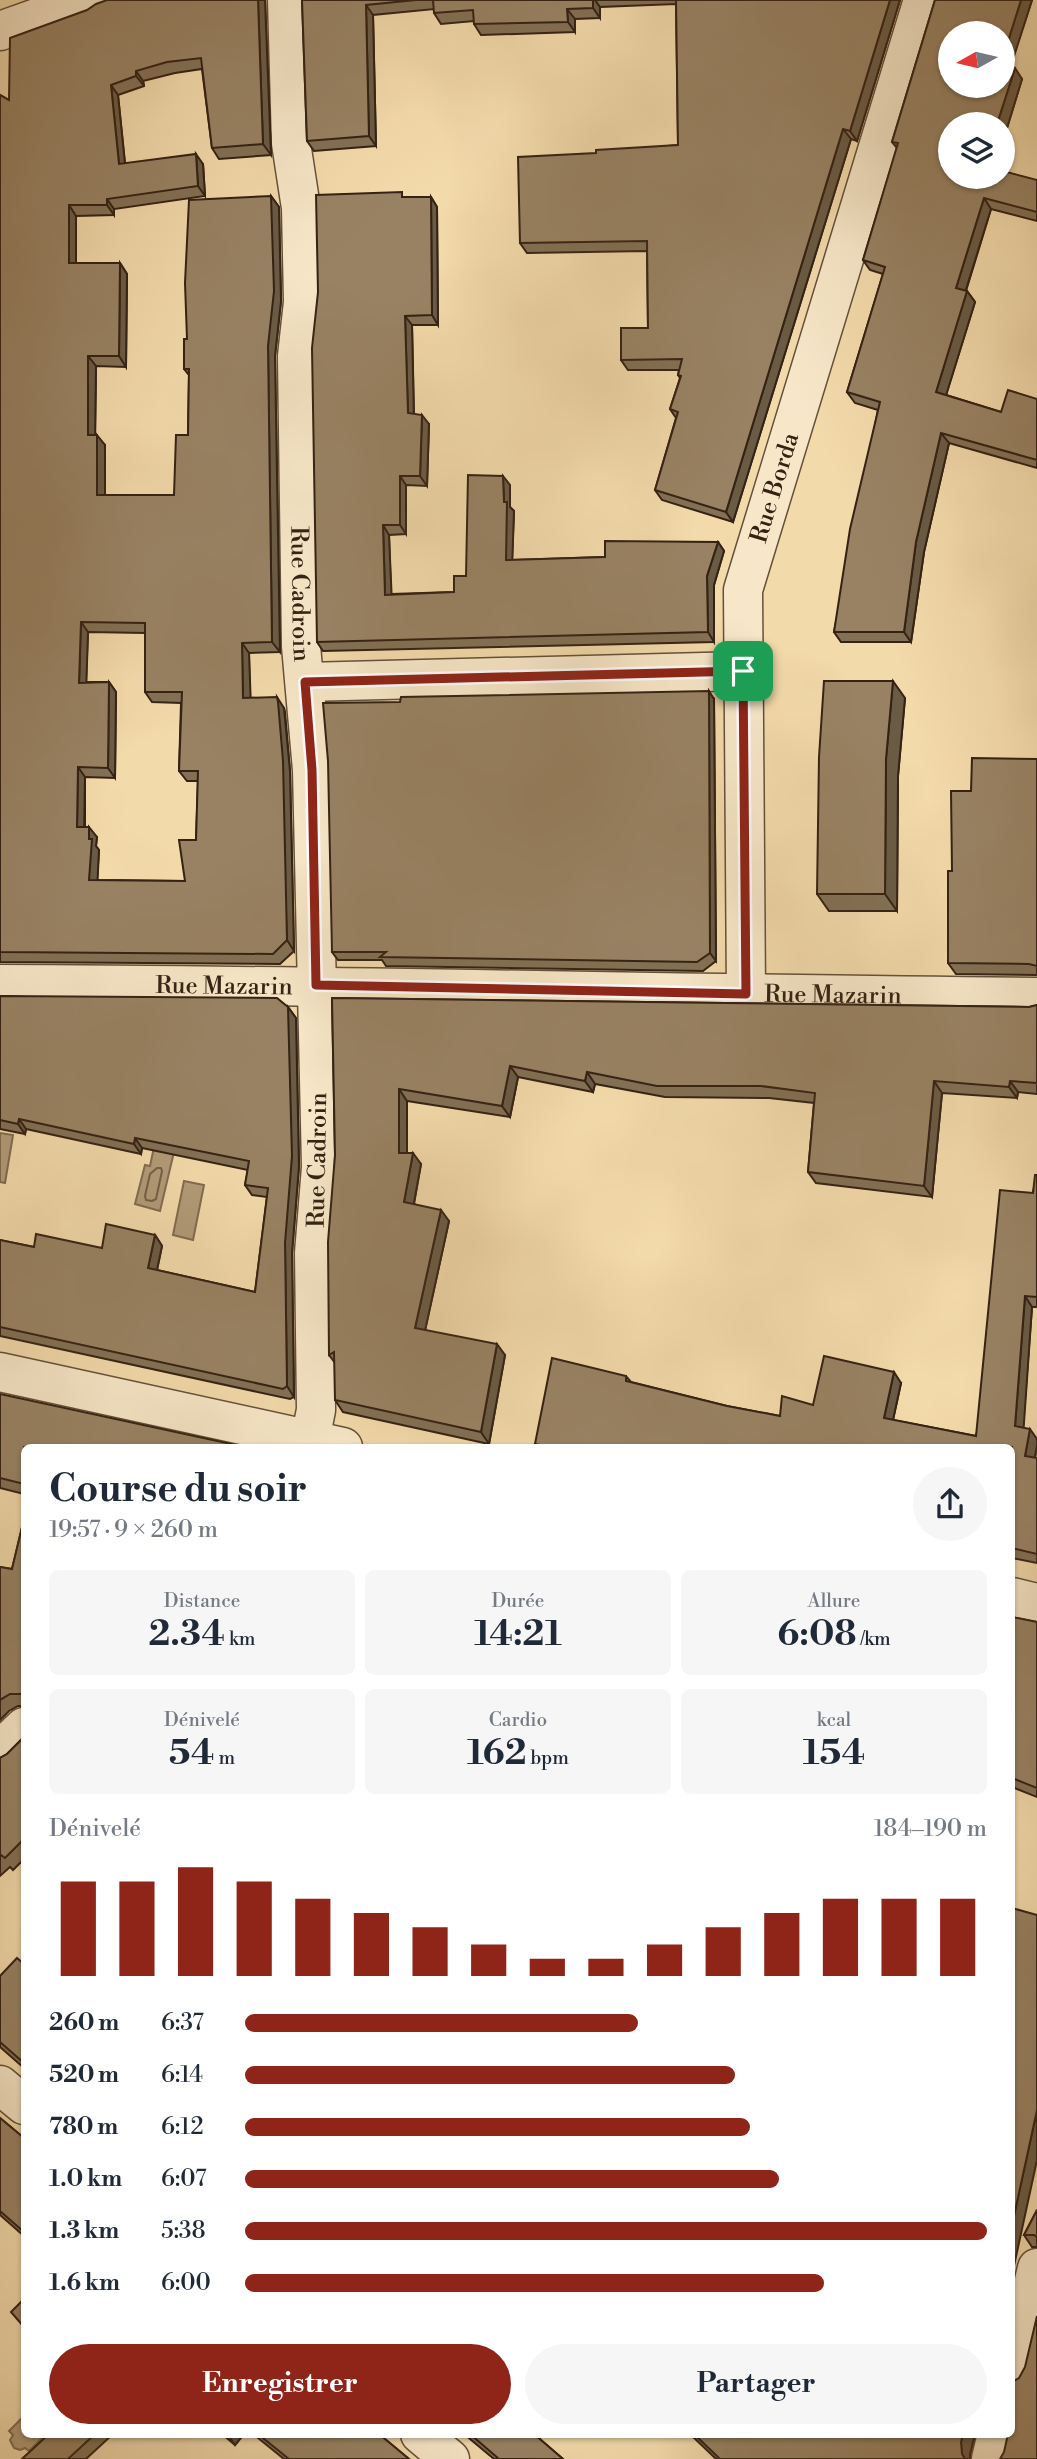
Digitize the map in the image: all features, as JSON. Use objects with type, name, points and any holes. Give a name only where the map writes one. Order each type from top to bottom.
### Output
[{"type":"street","points":[[0,31],[87,0]]},
{"type":"street","name":"Rue Cadroin","points":[[287,0],[291,144],[301,208],[303,302],[297,356],[302,646],[312,770],[321,1167],[314,1253],[316,1410],[320,1444]]},
{"type":"street","name":"Rue Borda","points":[[746,994],[743,590],[923,0]]},
{"type":"street","points":[[305,682],[743,671]]},
{"type":"street","name":"Rue Mazarin","points":[[0,984],[316,985],[1037,997]]},
{"type":"street","points":[[0,1372],[316,1444]]},
{"type":"street","points":[[1015,1598],[1037,1603]]},
{"type":"street","points":[[0,1750],[21,1730]]},
{"type":"street","points":[[0,2085],[21,2102]]},
{"type":"street","points":[[1015,2361],[1037,2268]]},
{"type":"street","points":[[425,2438],[450,2459]]},
{"type":"street","points":[[991,2459],[996,2438]]},
{"type":"water","points":[[0,1133],[13,1135],[5,1183],[0,1182]]},
{"type":"water","points":[[154,1147],[174,1152],[160,1211],[135,1204],[145,1165],[150,1166]]},
{"type":"water","points":[[184,1181],[204,1185],[193,1240],[173,1235]]},
{"type":"water","points":[[21,2419],[21,2438],[42,2438],[29,2451],[25,2448],[20,2450],[14,2448],[10,2440],[13,2435],[9,2431]]},
{"type":"building","points":[[107,0],[258,0],[263,144],[212,148],[201,58],[167,62],[136,71],[136,76],[111,85],[119,164],[196,154],[198,186],[107,199],[107,205],[69,205],[69,263],[120,263],[119,356],[88,356],[88,435],[97,435],[97,495],[174,495],[176,435],[188,435],[189,369],[184,369],[184,339],[187,339],[185,283],[189,200],[271,196],[274,291],[268,346],[272,642],[242,643],[243,698],[277,697],[278,702],[283,761],[287,940],[273,954],[0,952],[0,95],[9,100],[10,38],[87,10]],"holes":[[[81,622],[145,623],[145,692],[182,692],[179,771],[198,771],[196,840],[179,840],[185,881],[89,880],[92,839],[89,839],[89,827],[77,827],[78,767],[108,768],[109,682],[79,683]]]},
{"type":"building","points":[[302,0],[416,0],[366,5],[369,136],[307,141]]},
{"type":"building","points":[[433,0],[593,0],[593,8],[567,9],[568,22],[474,24],[473,10],[434,13]]},
{"type":"building","points":[[676,0],[890,0],[850,131],[843,129],[726,512],[655,490],[678,412],[670,409],[681,376],[678,375],[682,359],[621,360],[621,328],[648,328],[647,241],[520,243],[518,157],[678,145]]},
{"type":"building","points":[[935,0],[1021,0],[1014,21],[938,21],[938,98],[1005,98],[1001,112],[938,112],[938,189],[1015,189],[1015,174],[1037,180],[1037,212],[984,198],[956,288],[967,291],[936,392],[1001,412],[1008,390],[1037,399],[1037,460],[941,433],[916,542],[904,632],[834,632],[850,529],[880,402],[847,392],[885,267],[863,260],[898,143],[892,142]]},
{"type":"building","points":[[402,192],[402,197],[431,197],[432,315],[405,316],[408,413],[422,415],[420,476],[400,476],[400,525],[383,525],[385,595],[454,592],[454,576],[466,576],[468,475],[503,476],[504,502],[507,502],[506,560],[605,557],[605,541],[718,542],[707,576],[708,632],[317,642],[312,348],[318,292],[316,195]]},
{"type":"building","points":[[824,681],[893,681],[886,759],[885,894],[817,894],[819,757]]},
{"type":"building","points":[[709,691],[710,953],[697,962],[380,957],[386,952],[332,952],[328,761],[323,703],[400,702],[401,697]]},
{"type":"building","points":[[972,758],[1037,759],[1037,966],[948,963],[948,871],[952,871],[951,791],[971,791]]},
{"type":"building","points":[[0,996],[277,998],[288,1007],[292,1156],[285,1243],[287,1386],[283,1389],[0,1327],[0,1240],[34,1247],[36,1234],[102,1248],[106,1224],[155,1235],[148,1268],[255,1292],[268,1188],[245,1185],[249,1161],[135,1138],[134,1144],[19,1119],[18,1124],[0,1120]]},
{"type":"building","points":[[332,998],[1037,1005],[1037,1083],[1010,1081],[1009,1087],[934,1081],[924,1186],[808,1172],[815,1093],[761,1086],[657,1086],[587,1072],[585,1081],[510,1066],[502,1106],[399,1089],[399,1153],[413,1153],[404,1202],[441,1210],[415,1328],[497,1344],[481,1432],[335,1400],[334,1352],[329,1355],[328,1242],[335,1155]]},
{"type":"building","points":[[1037,1175],[1037,1297],[1025,1296],[1015,1426],[1030,1429],[1025,1456],[1037,1458],[1037,1554],[1015,1549],[1015,1444],[535,1444],[552,1358],[626,1376],[626,1381],[780,1416],[782,1396],[813,1405],[824,1356],[894,1372],[884,1418],[976,1436],[1000,1190],[1033,1193]]},
{"type":"building","points":[[0,1394],[231,1444],[21,1444],[21,1483],[0,1478]]},
{"type":"building","points":[[21,1532],[21,1694],[10,1694],[0,1700],[0,1567],[12,1569]]},
{"type":"building","points":[[1015,1618],[1037,1622],[1037,1788],[1015,1779]]},
{"type":"building","points":[[21,1740],[21,1842],[5,1858],[1,1855],[0,1857],[0,1758]]},
{"type":"building","points":[[1015,1909],[1037,1915],[1037,2110],[1015,2211]]},
{"type":"building","points":[[17,1958],[21,1961],[21,2060],[0,2042],[0,1976]]},
{"type":"building","points":[[0,2118],[21,2136],[21,2229],[0,2211]]},
{"type":"building","points":[[1037,2210],[1037,2237],[1024,2235]]},
{"type":"building","points":[[21,2302],[21,2324],[11,2312]]},
{"type":"building","points":[[1037,2316],[1037,2459],[1000,2459],[1007,2438],[1015,2438],[1015,2380],[1025,2367]]},
{"type":"building","points":[[45,2438],[91,2438],[68,2459],[22,2459]]},
{"type":"building","points":[[263,2438],[384,2438],[409,2459],[289,2459]]},
{"type":"building","points":[[475,2438],[539,2438],[563,2459],[499,2459]]},
{"type":"building","points":[[698,2438],[962,2438],[962,2454],[965,2459],[720,2459]]},
{"type":"route","points":[[743,671],[746,994],[316,985],[312,770],[305,682],[743,671]]}]
